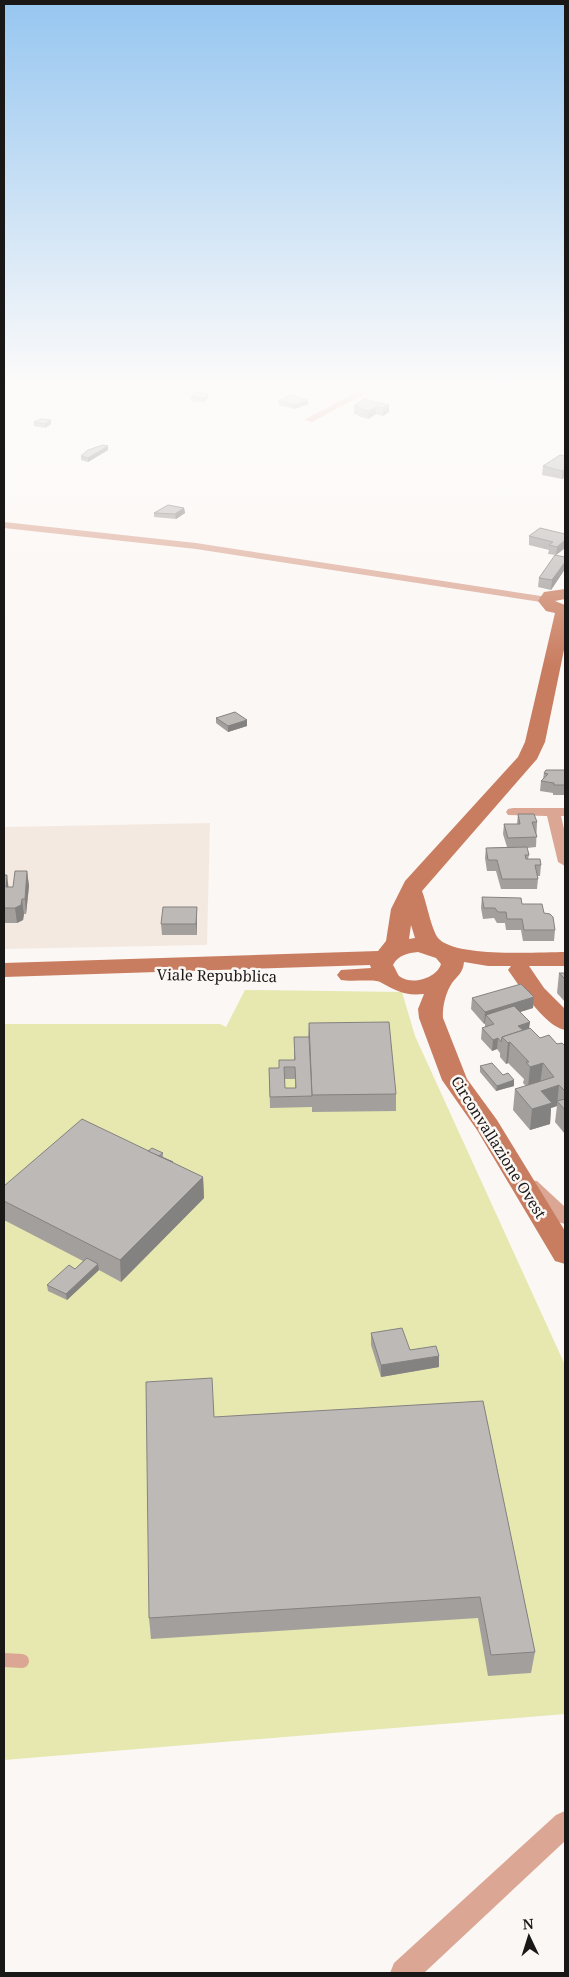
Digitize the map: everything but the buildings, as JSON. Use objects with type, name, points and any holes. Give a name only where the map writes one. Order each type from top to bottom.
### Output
[{"type":"street","points":[[4,525],[196,546],[547,600],[553,595],[565,604],[535,742],[527,759],[412,889],[402,909],[397,942],[389,967]]},
{"type":"street","points":[[513,812],[559,812],[565,862]]},
{"type":"street","points":[[412,889],[428,940],[445,968]]},
{"type":"street","points":[[389,967],[397,948],[414,946],[445,968],[565,971]]},
{"type":"street","points":[[389,967],[420,987],[445,968],[488,959],[565,960]]},
{"type":"street","points":[[389,967],[430,1009],[445,968]]},
{"type":"street","name":"Viale Repubblica","points":[[4,970],[218,976],[389,967]]},
{"type":"street","points":[[520,970],[536,993],[565,1023]]},
{"type":"street","name":"Circonvallazione Ovest","points":[[430,1009],[432,1023],[455,1080],[488,1126],[565,1254]]},
{"type":"street","points":[[517,1174],[565,1217]]},
{"type":"street","points":[[404,1973],[565,1824]]},
{"type":"lane","points":[[4,1660],[22,1661]]},
{"type":"shaded area","points":[[210,823],[207,945],[4,949],[4,827]]},
{"type":"green space","points":[[245,990],[402,992],[415,1036],[565,1365],[565,1714],[4,1760],[4,1024],[220,1024],[226,1027]]}]
